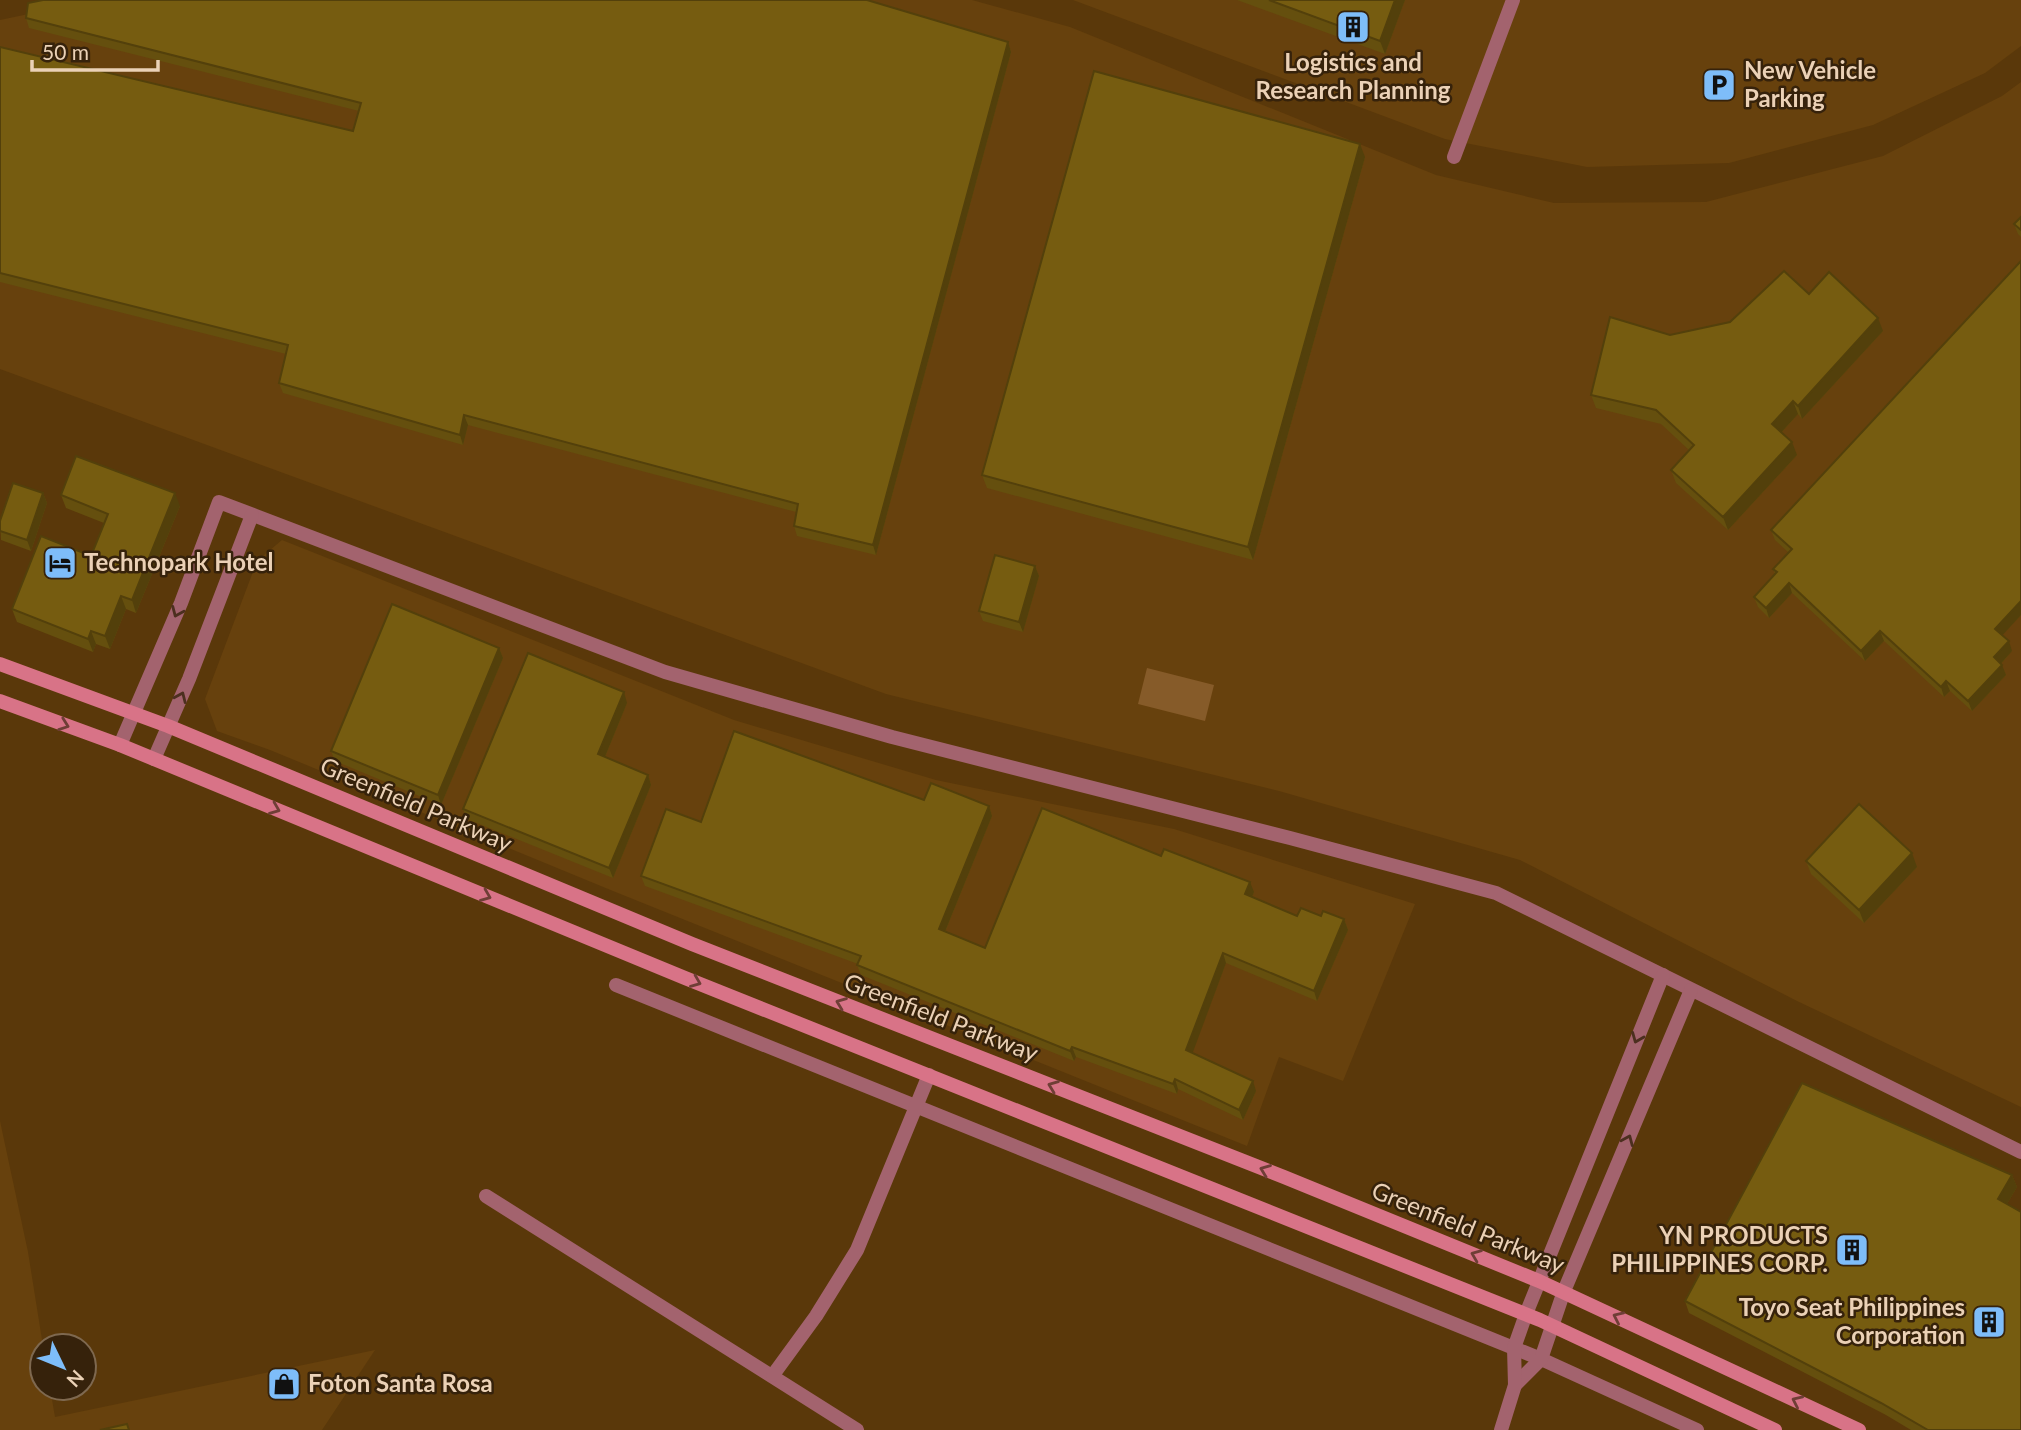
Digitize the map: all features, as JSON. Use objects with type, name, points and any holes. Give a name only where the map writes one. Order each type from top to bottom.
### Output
[{"type":"main road","name":"Greenfield Parkway","points":[[0,664],[168,726],[692,944],[1259,1167],[1564,1291],[1859,1430]]},
{"type":"main road","points":[[0,701],[120,745],[685,978],[1526,1314],[1776,1430]]},
{"type":"street","points":[[1454,157],[1513,0]]},
{"type":"street","points":[[120,745],[181,603],[219,502],[664,672],[892,737],[1496,893],[2021,1152]]},
{"type":"street","points":[[154,759],[189,679],[252,515]]},
{"type":"street","points":[[1502,1430],[1515,1385],[1514,1348],[1526,1314],[1663,975]]},
{"type":"street","points":[[616,985],[1541,1359],[1697,1430]]},
{"type":"street","points":[[1515,1385],[1541,1359],[1564,1291],[1691,989]]},
{"type":"street","points":[[773,1375],[816,1315],[857,1250],[929,1075]]},
{"type":"street","points":[[486,1196],[857,1430]]},
{"type":"shaded area","points":[[95,0],[972,0],[1070,27],[1436,175],[1554,203],[1706,202],[1883,156],[2002,96],[2021,82],[2021,1107],[1797,1001],[1520,860],[1279,791],[886,694],[0,369],[0,20]]},
{"type":"shaded area","name":"New Vehicle Parking","points":[[1073,0],[2021,0],[2021,46],[1985,73],[1873,125],[1729,163],[1587,167],[1445,139]]},
{"type":"shaded area","points":[[282,540],[734,720],[936,780],[1174,829],[1415,904],[1343,1081],[1279,1057],[1247,1146],[270,750],[217,731],[205,699],[257,561]]},
{"type":"shaded area","points":[[1147,668],[1214,685],[1205,721],[1138,704]]},
{"type":"shaded area","name":"Foton Santa Rosa","points":[[0,1121],[28,1252],[41,1332],[28,1332],[28,1402],[52,1402],[55,1417],[375,1350],[322,1430],[0,1430]]},
{"type":"building","points":[[43,0],[867,0],[1008,42],[873,545],[794,526],[798,504],[464,415],[460,435],[279,383],[288,345],[0,273],[0,47],[353,131],[361,103],[26,18],[28,3]]},
{"type":"building","points":[[1269,0],[1395,0],[1380,41]]},
{"type":"building","points":[[1094,71],[1360,144],[1248,547],[982,475]]},
{"type":"building","points":[[2021,217],[2021,230],[2014,224]]},
{"type":"building","points":[[2021,261],[2021,601],[1995,629],[2009,641],[1994,657],[2002,665],[1968,701],[1946,681],[1941,687],[1880,631],[1861,651],[1789,583],[1766,608],[1754,597],[1777,572],[1773,569],[1792,549],[1771,530]]},
{"type":"building","points":[[1784,271],[1809,294],[1829,272],[1878,318],[1798,406],[1793,401],[1772,424],[1792,442],[1723,517],[1671,470],[1694,445],[1656,410],[1591,395],[1610,317],[1670,335],[1730,322]]},
{"type":"building","points":[[76,456],[175,493],[132,600],[121,596],[105,636],[91,631],[88,639],[12,609],[41,536],[91,556],[108,514],[61,495]]},
{"type":"building","points":[[13,483],[43,493],[27,540],[0,531],[0,521]]},
{"type":"building","points":[[995,555],[1035,566],[1019,622],[979,611]]},
{"type":"building","points":[[392,604],[499,648],[438,795],[331,751]]},
{"type":"building","points":[[528,653],[624,692],[598,754],[648,775],[609,868],[463,809]]},
{"type":"building","points":[[734,731],[924,800],[931,783],[989,806],[939,929],[985,948],[1042,808],[1161,856],[1164,849],[1250,882],[1245,894],[1297,916],[1301,908],[1321,916],[1323,911],[1344,919],[1314,991],[1223,953],[1186,1050],[1253,1081],[1239,1110],[1175,1079],[1173,1084],[1072,1047],[1070,1051],[857,965],[861,956],[641,876],[666,809],[701,822]]},
{"type":"building","points":[[1859,804],[1912,853],[1859,910],[1806,861]]},
{"type":"building","name":"YN PRODUCTS PHILIPPINES CORP.","points":[[1802,1083],[2012,1175],[1998,1199],[2021,1212],[2021,1430],[1928,1430],[1685,1301]]},
{"type":"building","points":[[127,1424],[129,1430],[100,1430]]},
{"type":"place","name":"Logistics and Research Planning","points":[[1353,27]]},
{"type":"place","name":"New Vehicle Parking","points":[[1719,85]]},
{"type":"place","name":"Technopark Hotel","points":[[60,563]]},
{"type":"place","name":"YN PRODUCTS PHILIPPINES CORP.","points":[[1852,1250]]},
{"type":"place","name":"Toyo Seat Philippines Corporation","points":[[1989,1322]]},
{"type":"place","name":"Foton Santa Rosa","points":[[284,1384]]}]
